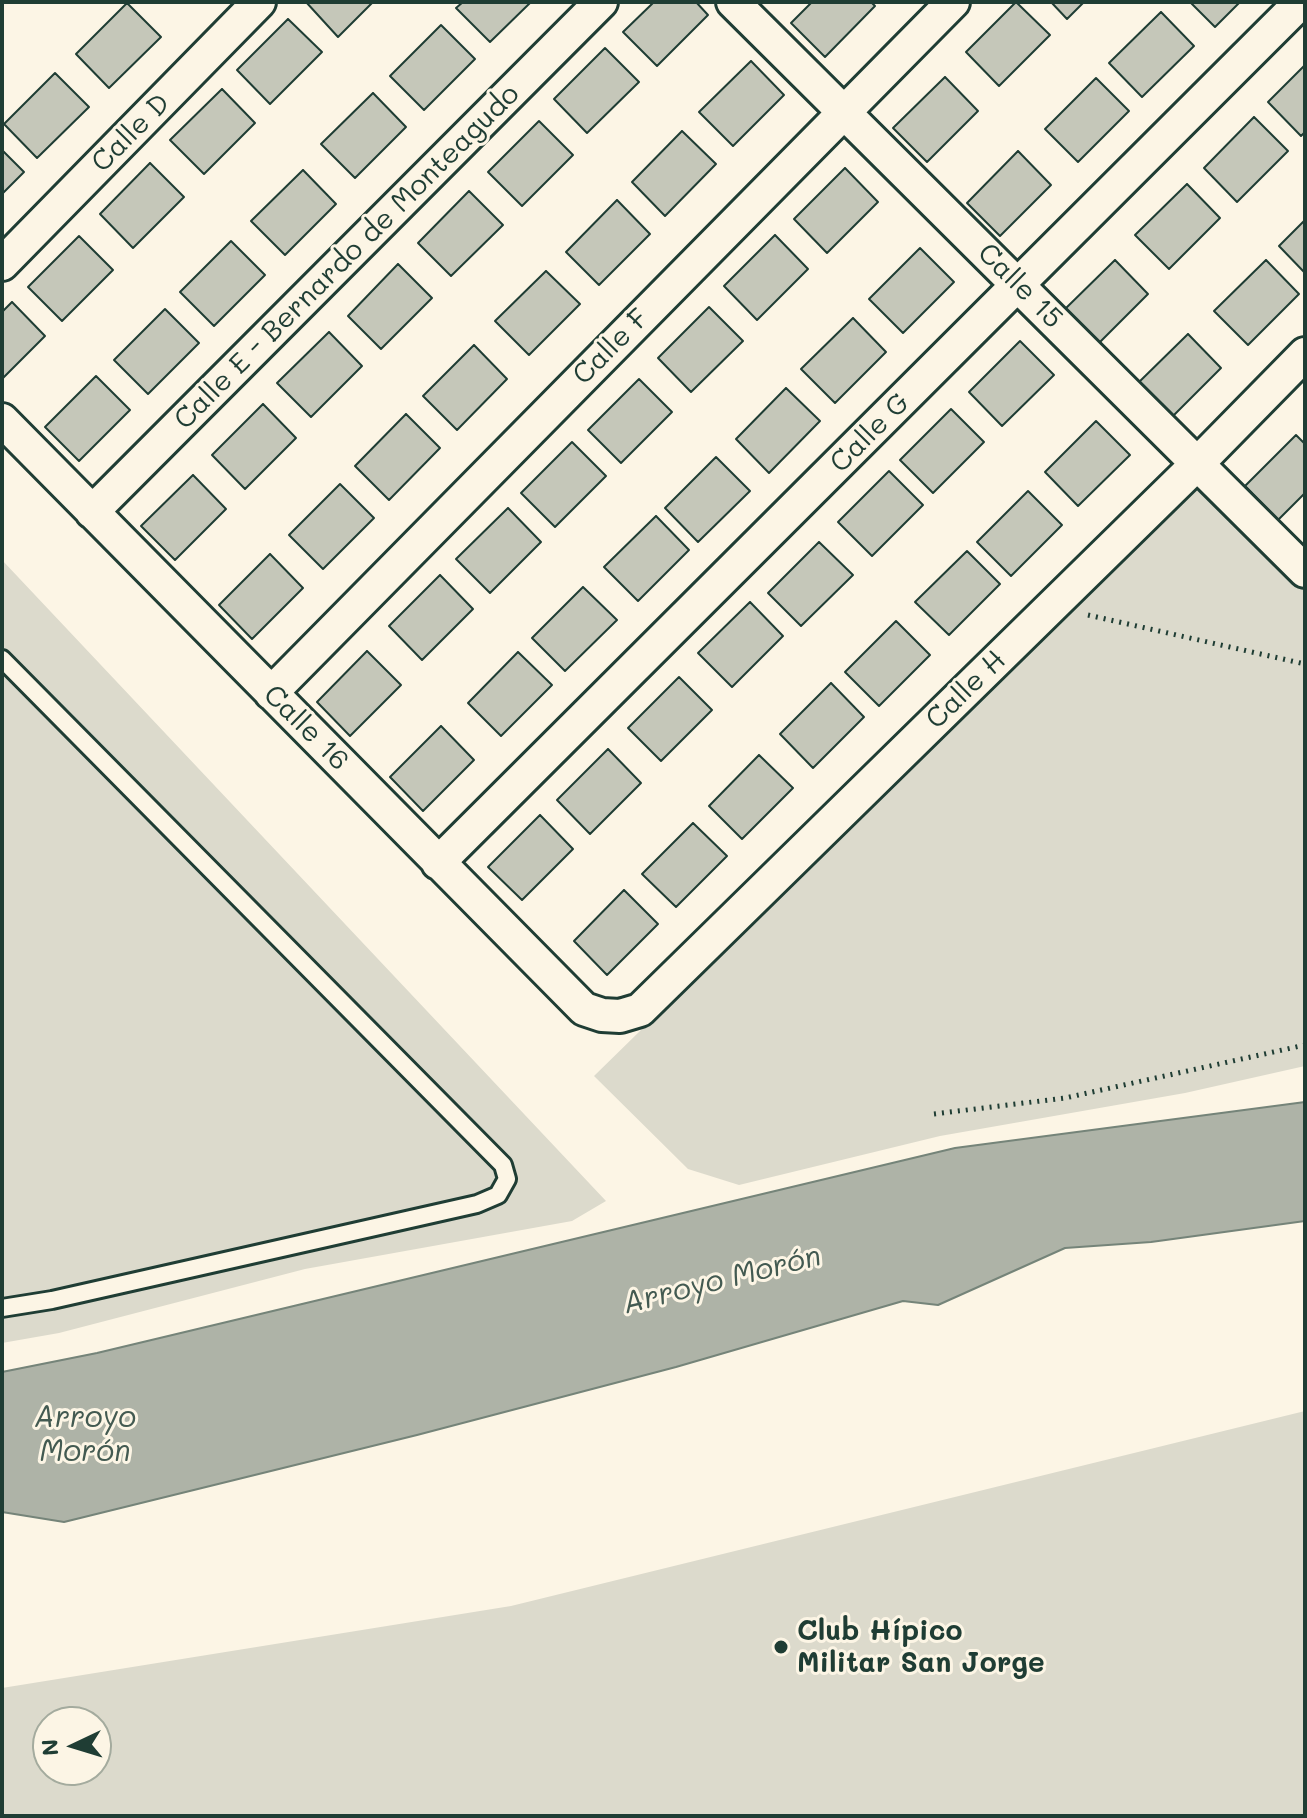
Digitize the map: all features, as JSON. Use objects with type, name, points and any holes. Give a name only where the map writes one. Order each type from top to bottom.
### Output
[{"type":"street","name":"Calle D","points":[[2,264],[259,2]]},
{"type":"street","name":"Calle E - Bernardo de Monteagudo","points":[[92,512],[601,2]]},
{"type":"street","name":"Calle 15","points":[[733,2],[1305,571]]},
{"type":"street","name":"Calle F","points":[[271,693],[953,2]]},
{"type":"street","name":"Calle G","points":[[438,863],[1301,2]]},
{"type":"street","name":"Calle H","points":[[620,1016],[640,1010],[1198,463],[1305,354]]},
{"type":"street","name":"Calle 16","points":[[2,420],[584,1009],[602,1015],[620,1016]]},
{"type":"lane","points":[[2,659],[503,1165],[507,1179],[498,1195],[477,1204],[52,1300],[2,1308]]},
{"type":"path","points":[[1051,607],[1305,664]]},
{"type":"path","points":[[934,1114],[1065,1098],[1305,1045]]},
{"type":"shaded area","points":[[1199,484],[1305,588],[1305,1066],[1185,1093],[940,1136],[739,1185],[688,1169],[594,1076]]},
{"type":"shaded area","points":[[2,560],[606,1201],[572,1221],[305,1269],[59,1333],[2,1343]]},
{"type":"shaded area","name":"Club Hípico Militar San Jorge","points":[[1305,1411],[1305,1816],[2,1816],[2,1688],[511,1606]]},
{"type":"water","name":"Arroyo Morón","points":[[1305,1102],[1305,1221],[1151,1242],[1065,1248],[938,1305],[903,1301],[676,1367],[417,1435],[64,1522],[2,1512],[2,1372],[97,1353],[955,1148]]},
{"type":"building","points":[[306,2],[373,2],[338,37]]},
{"type":"building","points":[[463,2],[531,2],[490,42],[456,8]]},
{"type":"building","points":[[654,2],[696,2],[708,15],[657,66],[623,32]]},
{"type":"building","points":[[812,2],[871,2],[875,6],[825,57],[791,23]]},
{"type":"building","points":[[1016,2],[1050,35],[999,86],[966,52]]},
{"type":"building","points":[[1051,2],[1084,2],[1067,19]]},
{"type":"building","points":[[1190,2],[1240,2],[1215,27]]},
{"type":"building","points":[[127,3],[161,37],[109,88],[76,54]]},
{"type":"building","points":[[1161,12],[1194,46],[1142,97],[1109,63]]},
{"type":"building","points":[[288,19],[322,52],[270,104],[237,70]]},
{"type":"building","points":[[441,25],[475,59],[424,110],[390,76]]},
{"type":"building","points":[[605,48],[639,82],[587,133],[554,99]]},
{"type":"building","points":[[751,61],[784,95],[733,146],[699,112]]},
{"type":"building","points":[[1305,65],[1305,132],[1301,136],[1268,102]]},
{"type":"building","points":[[55,73],[89,107],[37,158],[4,124]]},
{"type":"building","points":[[945,77],[978,111],[927,162],[893,128]]},
{"type":"building","points":[[1096,78],[1129,111],[1078,162],[1045,129]]},
{"type":"building","points":[[222,89],[255,123],[204,174],[170,140]]},
{"type":"building","points":[[373,93],[406,127],[355,178],[321,144]]},
{"type":"building","points":[[1254,117],[1288,151],[1237,202],[1204,168]]},
{"type":"building","points":[[539,121],[573,155],[522,206],[488,172]]},
{"type":"building","points":[[682,131],[716,164],[665,216],[632,182]]},
{"type":"building","points":[[2,150],[24,172],[2,194]]},
{"type":"building","points":[[1018,151],[1051,185],[1000,236],[967,203]]},
{"type":"building","points":[[150,163],[184,197],[133,248],[100,214]]},
{"type":"building","points":[[845,168],[878,202],[827,253],[794,219]]},
{"type":"building","points":[[303,170],[336,204],[285,255],[251,221]]},
{"type":"building","points":[[1187,184],[1220,218],[1169,269],[1135,235]]},
{"type":"building","points":[[469,191],[503,225],[451,276],[418,243]]},
{"type":"building","points":[[617,200],[650,234],[599,285],[566,252]]},
{"type":"building","points":[[1305,220],[1305,273],[1279,246]]},
{"type":"building","points":[[775,235],[808,269],[757,320],[724,286]]},
{"type":"building","points":[[79,236],[113,270],[62,321],[28,287]]},
{"type":"building","points":[[231,241],[265,275],[214,326],[180,292]]},
{"type":"building","points":[[920,248],[954,282],[903,333],[869,299]]},
{"type":"building","points":[[1115,260],[1148,294],[1097,345],[1063,311]]},
{"type":"building","points":[[1266,260],[1299,294],[1248,345],[1214,311]]},
{"type":"building","points":[[398,264],[432,298],[381,349],[348,316]]},
{"type":"building","points":[[546,271],[580,304],[529,355],[495,321]]},
{"type":"building","points":[[12,302],[45,336],[2,379],[2,312]]},
{"type":"building","points":[[709,307],[743,341],[691,392],[658,358]]},
{"type":"building","points":[[165,309],[199,343],[148,394],[114,360]]},
{"type":"building","points":[[853,318],[886,352],[835,403],[801,369]]},
{"type":"building","points":[[329,332],[362,366],[311,417],[277,383]]},
{"type":"building","points":[[1188,334],[1221,368],[1170,419],[1136,385]]},
{"type":"building","points":[[1020,341],[1054,375],[1002,426],[969,392]]},
{"type":"building","points":[[474,345],[507,379],[457,430],[423,396]]},
{"type":"building","points":[[96,376],[130,410],[79,461],[45,427]]},
{"type":"building","points":[[639,379],[672,412],[621,463],[588,430]]},
{"type":"building","points":[[786,388],[820,421],[769,473],[736,439]]},
{"type":"building","points":[[263,404],[296,438],[245,489],[212,455]]},
{"type":"building","points":[[951,409],[984,442],[933,493],[900,460]]},
{"type":"building","points":[[406,414],[440,448],[389,500],[355,466]]},
{"type":"building","points":[[1096,421],[1130,455],[1078,506],[1045,472]]},
{"type":"building","points":[[1296,435],[1305,444],[1305,493],[1278,520],[1245,486]]},
{"type":"building","points":[[572,442],[606,476],[555,527],[521,493]]},
{"type":"building","points":[[716,457],[750,491],[698,542],[665,508]]},
{"type":"building","points":[[889,471],[923,505],[872,556],[838,522]]},
{"type":"building","points":[[193,475],[226,509],[175,560],[141,526]]},
{"type":"building","points":[[340,484],[374,518],[323,569],[289,535]]},
{"type":"building","points":[[1028,491],[1062,525],[1011,576],[977,542]]},
{"type":"building","points":[[508,508],[541,542],[490,593],[456,559]]},
{"type":"building","points":[[656,516],[689,550],[638,601],[604,567]]},
{"type":"building","points":[[819,542],[853,575],[801,626],[768,593]]},
{"type":"building","points":[[967,551],[1000,584],[949,635],[915,602]]},
{"type":"building","points":[[270,554],[303,588],[252,639],[219,605]]},
{"type":"building","points":[[440,575],[473,609],[422,660],[389,626]]},
{"type":"building","points":[[583,587],[617,620],[565,671],[532,638]]},
{"type":"building","points":[[750,602],[783,636],[732,687],[698,653]]},
{"type":"building","points":[[896,621],[930,655],[879,706],[845,672]]},
{"type":"building","points":[[367,651],[401,685],[350,736],[317,702]]},
{"type":"building","points":[[518,652],[552,685],[501,736],[468,703]]},
{"type":"building","points":[[679,677],[712,710],[661,761],[628,728]]},
{"type":"building","points":[[831,683],[864,717],[813,768],[780,734]]},
{"type":"building","points":[[441,726],[474,760],[423,811],[390,777]]},
{"type":"building","points":[[608,749],[641,783],[590,834],[557,800]]},
{"type":"building","points":[[759,755],[793,788],[742,839],[709,806]]},
{"type":"building","points":[[540,815],[573,849],[522,900],[488,867]]},
{"type":"building","points":[[693,823],[727,856],[676,907],[642,874]]},
{"type":"building","points":[[624,890],[658,924],[607,975],[574,941]]},
{"type":"place","name":"Club Hípico Militar San Jorge","points":[[781,1647]]}]
